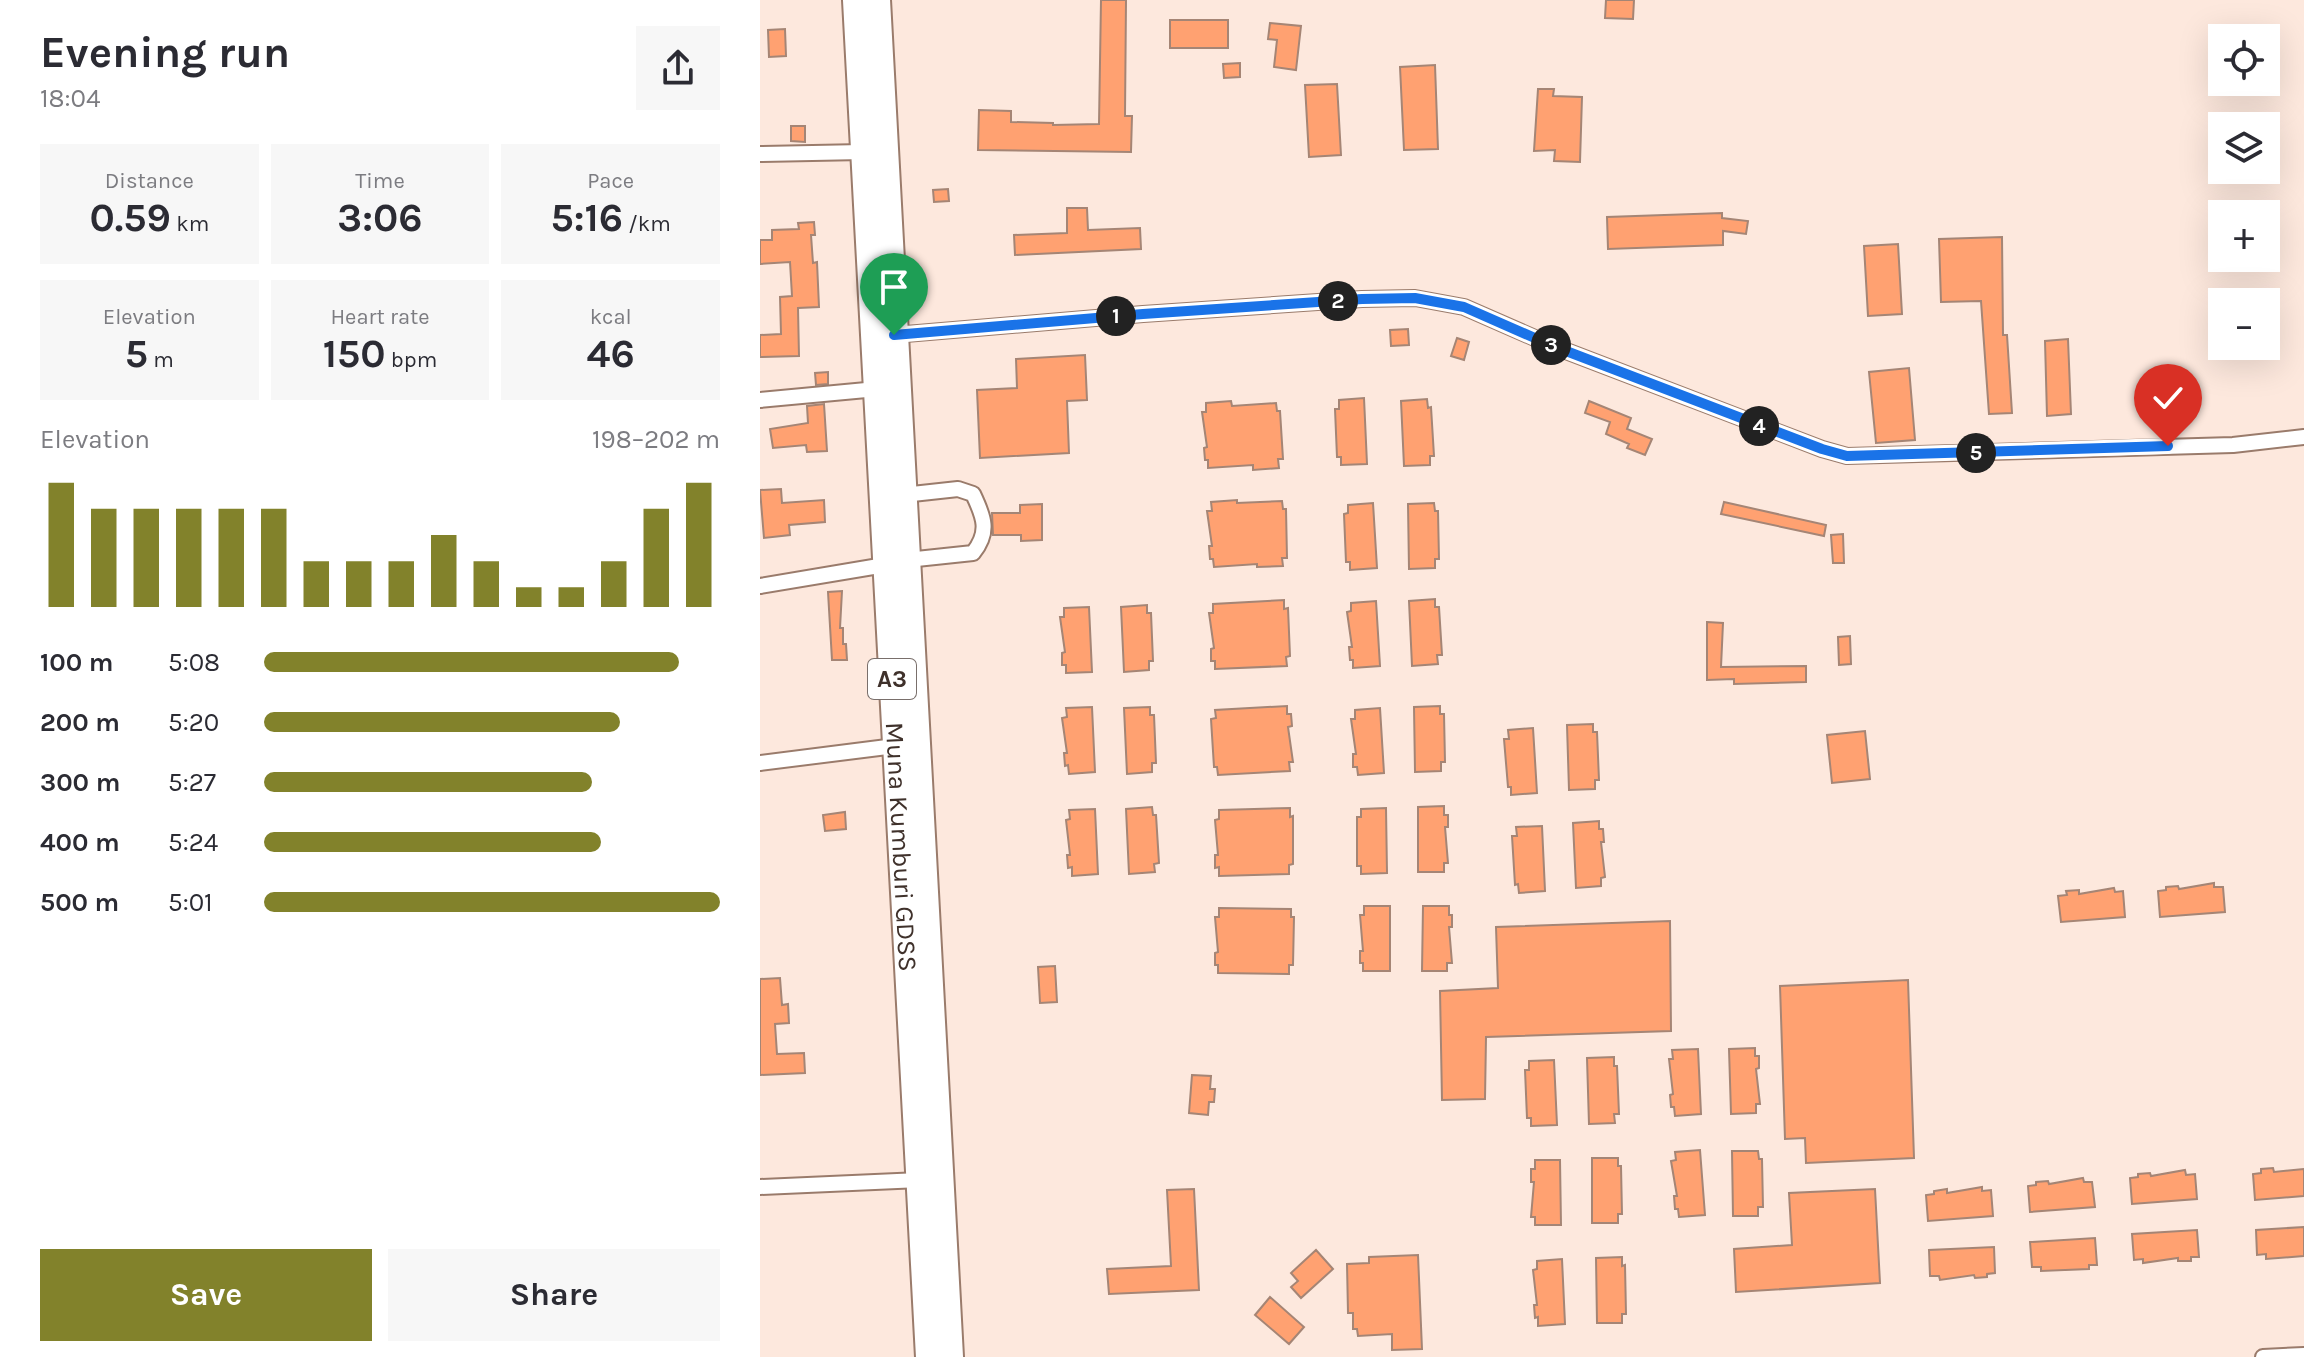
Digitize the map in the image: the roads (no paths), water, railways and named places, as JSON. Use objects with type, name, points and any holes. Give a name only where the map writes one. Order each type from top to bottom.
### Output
[{"type":"highway","name":"Muna Kumburi GDSS","points":[[856,0],[877,389],[896,562],[950,1357]]},
{"type":"highway","name":"Muna Kumburi GDSS","points":[[877,0],[903,495],[896,562],[895,746],[929,1357]]},
{"type":"street","points":[[760,154],[863,152]]},
{"type":"street","points":[[894,335],[1143,314],[1415,298],[1464,307],[1597,363],[1847,456],[2233,445],[2304,437]]},
{"type":"street","points":[[760,400],[877,389]]},
{"type":"street","points":[[760,586],[896,562],[973,553],[983,541],[984,516],[973,494],[958,489],[903,495]]},
{"type":"street","points":[[760,763],[895,746]]},
{"type":"street","points":[[760,1187],[920,1180]]},
{"type":"street","points":[[2263,1357],[2304,1355]]}]
